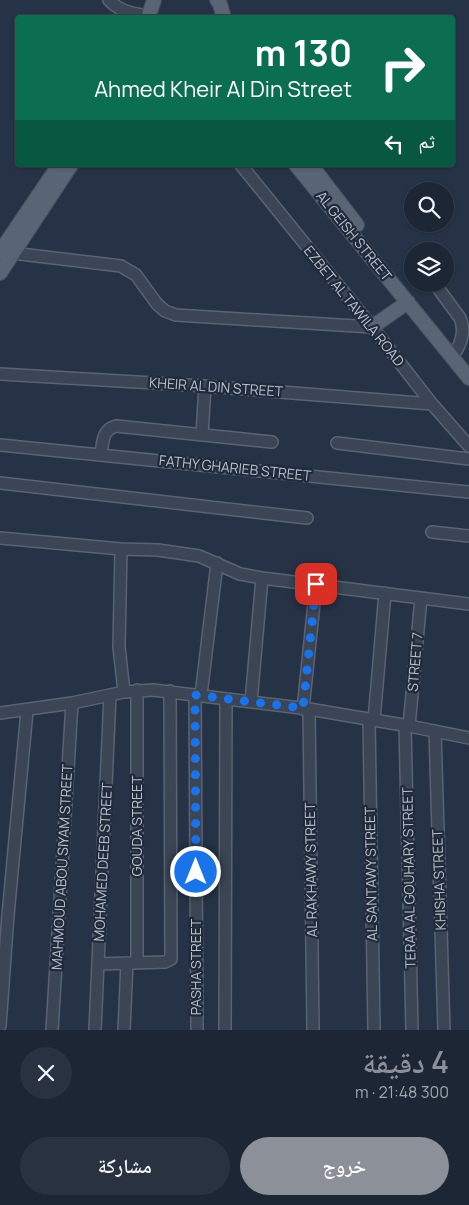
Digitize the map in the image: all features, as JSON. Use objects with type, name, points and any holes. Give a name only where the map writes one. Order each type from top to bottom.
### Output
[{"type":"main road","points":[[217,0],[223,15]]},
{"type":"main road","points":[[224,15],[228,0]]},
{"type":"main road","points":[[0,273],[6,252],[58,167]]},
{"type":"main road","points":[[6,252],[70,167]]},
{"type":"main road","name":"AL GEISH STREET","points":[[298,167],[408,302],[455,354],[469,364]]},
{"type":"main road","name":"AL GEISH STREET","points":[[313,167],[455,354],[469,378]]},
{"type":"main road","points":[[372,327],[408,302]]},
{"type":"street","points":[[108,0],[118,9],[126,12],[149,9]]},
{"type":"street","name":"EZBET AL TAWILA ROAD","points":[[243,167],[432,404],[469,446]]},
{"type":"street","points":[[6,252],[121,266],[136,274],[161,308],[176,315],[372,327]]},
{"type":"street","points":[[441,292],[460,318],[462,324],[463,331],[455,354]]},
{"type":"street","name":"KHEIR AL DIN STREET","points":[[0,374],[205,386],[432,404]]},
{"type":"street","points":[[202,434],[205,386]]},
{"type":"street","points":[[100,454],[105,432],[109,428],[116,426],[272,442]]},
{"type":"street","points":[[338,443],[469,459]]},
{"type":"street","name":"FATHY GHARIEB STREET","points":[[0,446],[100,454],[469,492]]},
{"type":"street","points":[[0,483],[308,518]]},
{"type":"street","points":[[432,532],[469,536]]},
{"type":"street","points":[[0,538],[121,549],[158,550],[199,556],[240,574],[262,578],[469,604]]},
{"type":"street","points":[[121,549],[119,662],[124,692]]},
{"type":"street","name":"PASHA STREET","points":[[197,1030],[198,695],[217,563]]},
{"type":"street","points":[[251,702],[262,578]]},
{"type":"street","name":"AL RAKHAWY STREET","points":[[313,1030],[306,709],[316,584]]},
{"type":"street","name":"AL SANTAWY STREET","points":[[374,1030],[372,719],[384,593]]},
{"type":"street","name":"STREET 7","points":[[407,725],[420,598]]},
{"type":"street","points":[[0,713],[72,704],[110,694],[137,690],[170,691],[372,719],[469,738]]},
{"type":"street","name":"GOUDA STREET","points":[[124,1030],[132,963],[137,690]]},
{"type":"street","points":[[98,964],[168,962],[172,956],[170,691]]},
{"type":"street","name":"MOHAMED DEEB STREET","points":[[95,1030],[110,694]]},
{"type":"street","points":[[225,1030],[226,699]]},
{"type":"street","name":"MAHMOUD ABOU SIYAM STREET","points":[[52,1030],[72,704]]},
{"type":"street","points":[[0,1026],[8,915],[27,711]]},
{"type":"street","name":"TERAA AL GOUHARY STREET","points":[[407,725],[412,1030]]},
{"type":"street","name":"KHISHA STREET","points":[[434,731],[444,1030]]},
{"type":"route","points":[[196,872],[195,695],[303,708],[316,584]]}]
